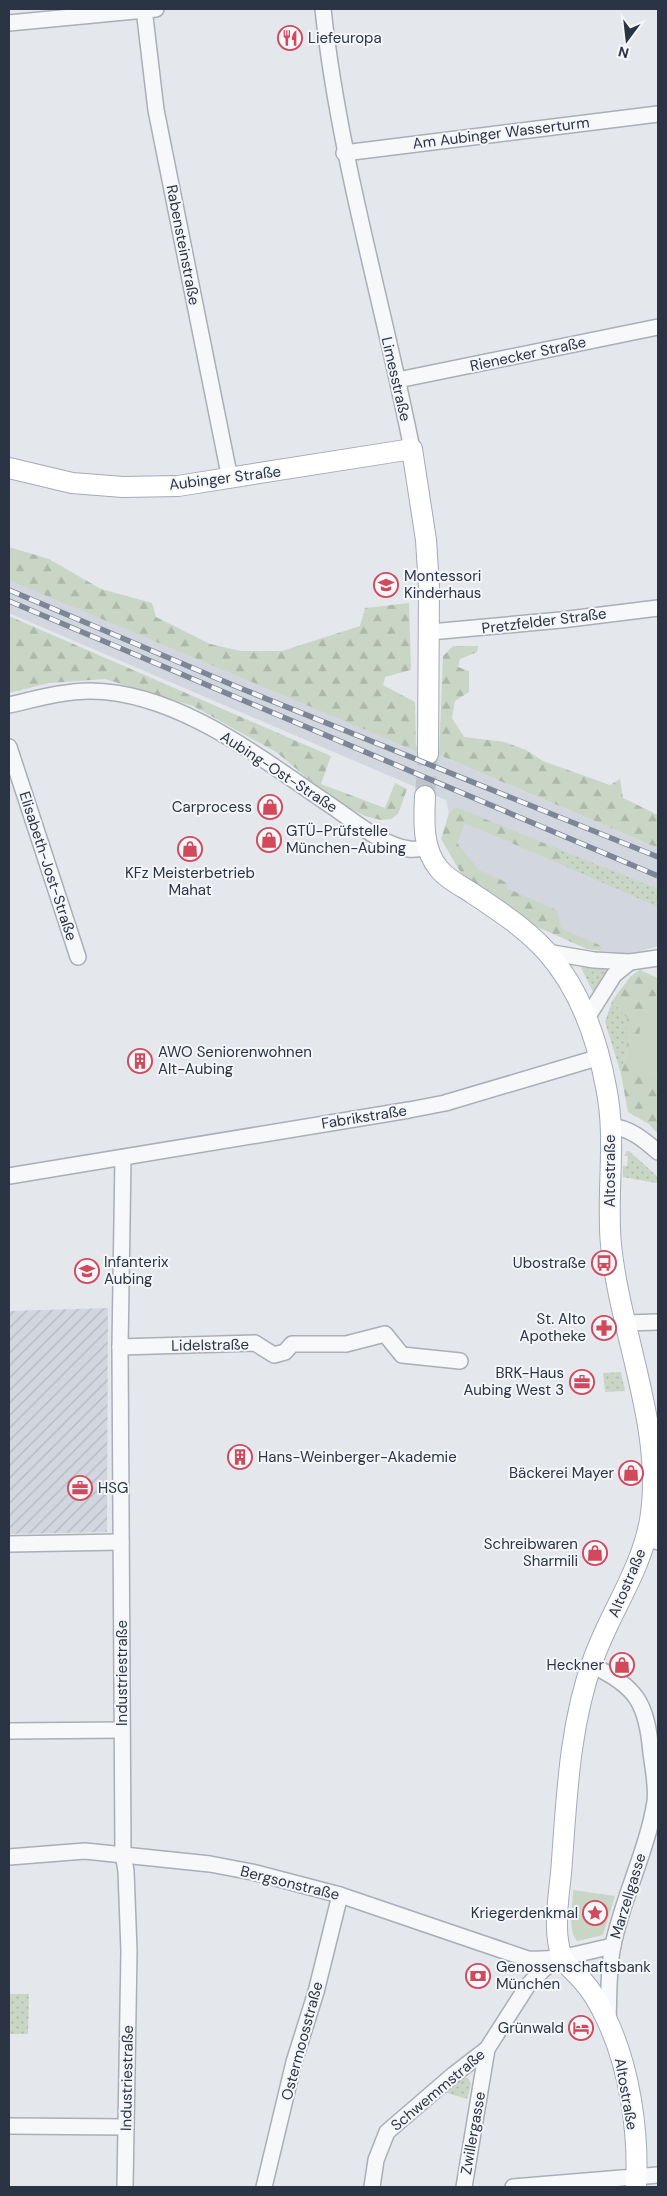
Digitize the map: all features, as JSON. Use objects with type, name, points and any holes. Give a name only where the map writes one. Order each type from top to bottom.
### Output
[{"type":"main road","name":"Aubinger Straße","points":[[9,468],[72,483],[123,487],[178,486],[412,449]]},
{"type":"main road","name":"Limesstraße","points":[[412,449],[426,540],[430,632],[428,754]]},
{"type":"main road","points":[[425,796],[424,824],[428,848]]},
{"type":"main road","name":"Altostraße","points":[[428,848],[438,868],[526,932],[547,952],[570,983],[587,1018],[600,1057],[608,1097],[611,1246],[625,1323],[644,1402],[650,1446],[652,1540],[591,1665],[576,1716],[565,1812],[557,1929],[562,1958],[585,1982],[608,2022],[625,2067],[633,2120],[636,2182]]},
{"type":"street","points":[[9,23],[148,9]]},
{"type":"street","name":"Rabensteinstraße","points":[[148,9],[156,110],[230,479]]},
{"type":"street","name":"Limesstraße","points":[[323,9],[333,88],[344,152],[398,380],[412,449]]},
{"type":"street","name":"Am Aubinger Wasserturm","points":[[344,152],[658,114]]},
{"type":"street","name":"Rienecker Straße","points":[[398,380],[658,329]]},
{"type":"street","name":"Pretzfelder Straße","points":[[430,632],[561,620],[658,608]]},
{"type":"street","name":"Aubing-Ost-Straße","points":[[9,705],[61,693],[92,691],[147,701],[192,718],[248,748],[369,831],[409,849],[428,848]]},
{"type":"street","name":"Elisabeth-Jost-Straße","points":[[9,747],[78,957]]},
{"type":"street","points":[[547,952],[594,960],[630,962],[658,958]]},
{"type":"street","points":[[587,1018],[614,975],[630,962]]},
{"type":"street","name":"Fabrikstraße","points":[[9,1176],[445,1103],[600,1057]]},
{"type":"street","points":[[610,1126],[623,1127],[633,1132],[658,1152]]},
{"type":"street","name":"Industriestraße","points":[[123,1158],[120,1347],[122,1730],[123,1853],[126,1871],[129,1951],[125,2187]]},
{"type":"street","points":[[625,1323],[658,1322]]},
{"type":"street","name":"Lidelstraße","points":[[120,1347],[255,1343],[274,1356],[285,1352],[292,1344],[346,1344],[385,1334],[402,1356],[460,1362]]},
{"type":"street","points":[[9,1544],[121,1542]]},
{"type":"street","name":"Marzellgasse","points":[[591,1665],[616,1678],[634,1694],[644,1708],[648,1722],[657,1801],[613,1946],[608,2022]]},
{"type":"street","points":[[9,1731],[122,1730]]},
{"type":"street","name":"Bergsonstraße","points":[[9,1857],[86,1851],[123,1853],[210,1864],[340,1895],[528,1958],[546,1960],[562,1958]]},
{"type":"street","name":"Ostermoosstraße","points":[[264,2187],[269,2173],[294,2062],[316,1992],[340,1895]]},
{"type":"street","name":"Marzellgasse","points":[[562,1958],[613,1946]]},
{"type":"street","name":"Schwemmstraße","points":[[372,2187],[376,2160],[387,2132],[452,2076],[487,2049],[528,1985],[545,1968],[562,1958]]},
{"type":"street","name":"Zwillergasse","points":[[464,2187],[487,2049]]},
{"type":"street","points":[[9,2126],[126,2128]]},
{"type":"street","points":[[513,2187],[636,2182],[658,2175]]},
{"type":"shaded area","points":[[9,573],[658,848],[658,946],[631,954],[590,949],[463,873],[449,840],[449,813],[446,800],[9,613]]},
{"type":"shaded area","points":[[108,1308],[107,1532],[9,1534],[9,1311]]},
{"type":"green space","points":[[9,547],[49,559],[101,589],[152,603],[156,617],[210,644],[241,651],[282,651],[360,626],[365,608],[409,603],[411,670],[385,677],[383,685],[415,702],[416,751],[9,580]]},
{"type":"green space","points":[[9,616],[331,756],[321,784],[385,808],[395,783],[407,789],[398,814],[391,819],[381,820],[365,816],[335,801],[276,752],[193,706],[105,679],[49,683],[9,693]]},
{"type":"green space","points":[[453,646],[478,646],[477,652],[460,659],[458,667],[469,671],[469,692],[455,701],[452,718],[464,737],[505,742],[526,750],[543,761],[610,785],[620,779],[623,798],[658,815],[658,848],[439,755],[443,656]]},
{"type":"green space","points":[[456,807],[556,848],[567,867],[465,823],[457,843],[479,870],[508,883],[506,888],[557,910],[561,928],[599,945],[604,951],[587,949],[533,925],[461,873],[441,839],[449,813]]},
{"type":"green space","points":[[556,848],[658,889],[658,907],[567,867]]},
{"type":"green space","points":[[579,963],[610,969],[594,994]]},
{"type":"green space","points":[[640,970],[658,978],[658,995],[648,1000],[646,1070],[658,1074],[658,1134],[649,1124],[628,1112],[621,1074],[627,1047],[627,1018],[612,1001],[631,976]]},
{"type":"green space","points":[[658,995],[658,1074],[646,1070],[633,1057],[648,1000]]},
{"type":"green space","points":[[612,1001],[627,1018],[627,1047],[621,1074],[605,1022]]},
{"type":"green space","points":[[627,1151],[658,1177],[656,1183],[623,1177],[623,1166],[627,1166],[628,1156],[624,1156]]},
{"type":"green space","points":[[621,1372],[625,1391],[605,1392],[603,1373]]},
{"type":"green space","points":[[573,1890],[615,1896],[603,1935],[577,1941],[571,1924]]},
{"type":"green space","points":[[9,1994],[29,1994],[28,2034],[9,2034]]},
{"type":"green space","points":[[463,2077],[469,2079],[471,2084],[467,2099],[444,2092]]},
{"type":"tunnel","points":[[425,796],[428,754]]},
{"type":"railway","points":[[9,590],[235,686],[658,857]]},
{"type":"railway","points":[[9,601],[658,876]]},
{"type":"place","name":"Liefeuropa","points":[[290,38]]},
{"type":"place","name":"Montessori Kinderhaus","points":[[386,585]]},
{"type":"place","name":"Carprocess","points":[[270,807]]},
{"type":"place","name":"GTÜ-Prüfstelle München-Aubing","points":[[269,840]]},
{"type":"place","name":"KFz Meisterbetrieb Mahat","points":[[190,849]]},
{"type":"place","name":"AWO Seniorenwohnen Alt-Aubing","points":[[140,1061]]},
{"type":"place","name":"Ubostraße","points":[[604,1263]]},
{"type":"place","name":"Infanterix Aubing","points":[[87,1271]]},
{"type":"place","name":"St. Alto Apotheke","points":[[604,1328]]},
{"type":"place","name":"BRK-Haus Aubing West 3","points":[[582,1382]]},
{"type":"place","name":"Hans-Weinberger-Akademie","points":[[240,1457]]},
{"type":"place","name":"Bäckerei Mayer","points":[[631,1473]]},
{"type":"place","name":"HSG","points":[[80,1488]]},
{"type":"place","name":"Schreibwaren Sharmili","points":[[595,1553]]},
{"type":"place","name":"Heckner","points":[[622,1665]]},
{"type":"place","name":"Kriegerdenkmal","points":[[595,1913]]},
{"type":"place","name":"Genossenschaftsbank München","points":[[478,1976]]},
{"type":"place","name":"Grünwald","points":[[581,2028]]}]
